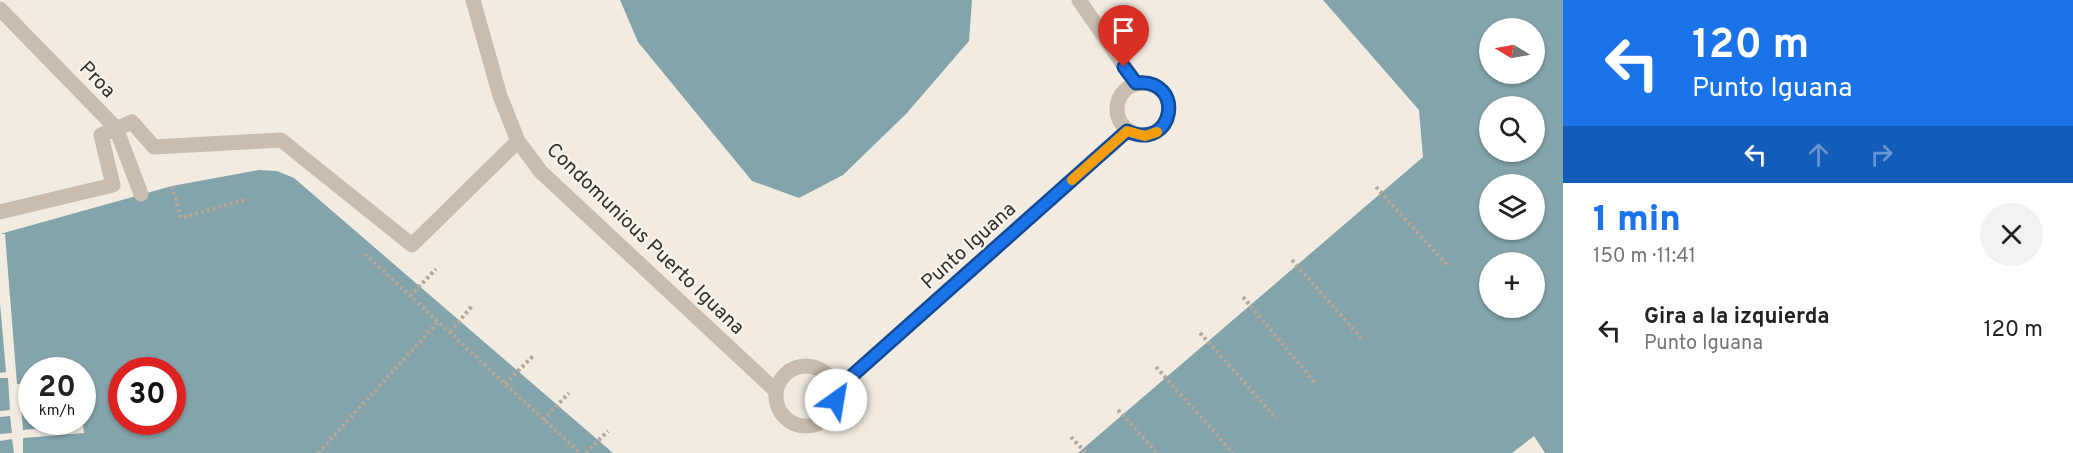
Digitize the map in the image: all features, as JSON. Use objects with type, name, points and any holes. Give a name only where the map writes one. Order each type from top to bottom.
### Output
[{"type":"street","name":"Condomunious Puerto Iguana","points":[[474,0],[500,96],[518,141],[541,172],[776,391]]},
{"type":"street","points":[[1079,0],[1136,83]]},
{"type":"street","name":"Proa","points":[[0,9],[116,128],[141,194]]},
{"type":"street","points":[[1145,82],[1154,85],[1161,90],[1169,102],[1170,112],[1161,128],[1154,134],[1145,136],[1127,131],[1117,116],[1116,107],[1119,98],[1124,90],[1136,83],[1145,82]]},
{"type":"street","points":[[0,212],[113,185],[101,135],[132,122],[154,147],[281,140],[412,245],[518,141]]},
{"type":"street","name":"Punto Iguana","points":[[836,390],[1127,131]]},
{"type":"street","points":[[796,367],[816,368],[826,373],[833,381],[836,390],[833,411],[817,425],[806,427],[786,420],[776,402],[779,381],[796,367]]},
{"type":"path","points":[[172,186],[181,219],[244,200]]},
{"type":"path","points":[[1376,187],[1447,265]]},
{"type":"path","points":[[365,254],[580,453]]},
{"type":"path","points":[[1292,260],[1362,339]]},
{"type":"path","points":[[410,296],[436,269]]},
{"type":"path","points":[[1243,297],[1315,383]]},
{"type":"path","points":[[450,332],[472,306]]},
{"type":"path","points":[[318,453],[438,322]]},
{"type":"path","points":[[1200,333],[1277,419]]},
{"type":"path","points":[[505,384],[534,355]]},
{"type":"path","points":[[1156,367],[1233,453]]},
{"type":"path","points":[[543,420],[569,393]]},
{"type":"path","points":[[1118,410],[1157,453]]},
{"type":"path","points":[[586,453],[608,430]]},
{"type":"path","points":[[1071,437],[1086,453]]},
{"type":"water","points":[[620,0],[972,0],[969,41],[906,114],[843,175],[799,198],[752,181],[638,42]]},
{"type":"water","points":[[1323,0],[1563,0],[1563,453],[1545,453],[1534,436],[1512,453],[1078,453],[1423,157],[1419,110]]},
{"type":"water","points":[[259,170],[277,171],[294,178],[613,453],[0,453],[0,234],[172,186]]},
{"type":"pier","points":[[0,234],[5,234],[18,384],[18,435],[60,435],[23,438],[23,453],[14,453],[12,439],[0,441],[0,434],[12,433],[10,416],[0,417],[0,411],[10,410],[8,378],[0,378],[0,373],[6,372],[0,303]]},
{"type":"slow traffic","points":[[1072,180],[1127,131],[1145,136],[1157,132]]},
{"type":"route","points":[[836,400],[836,390],[1127,131],[1145,136],[1154,134],[1161,128],[1170,112],[1167,97],[1154,85],[1145,82],[1136,83],[1124,67]]}]
